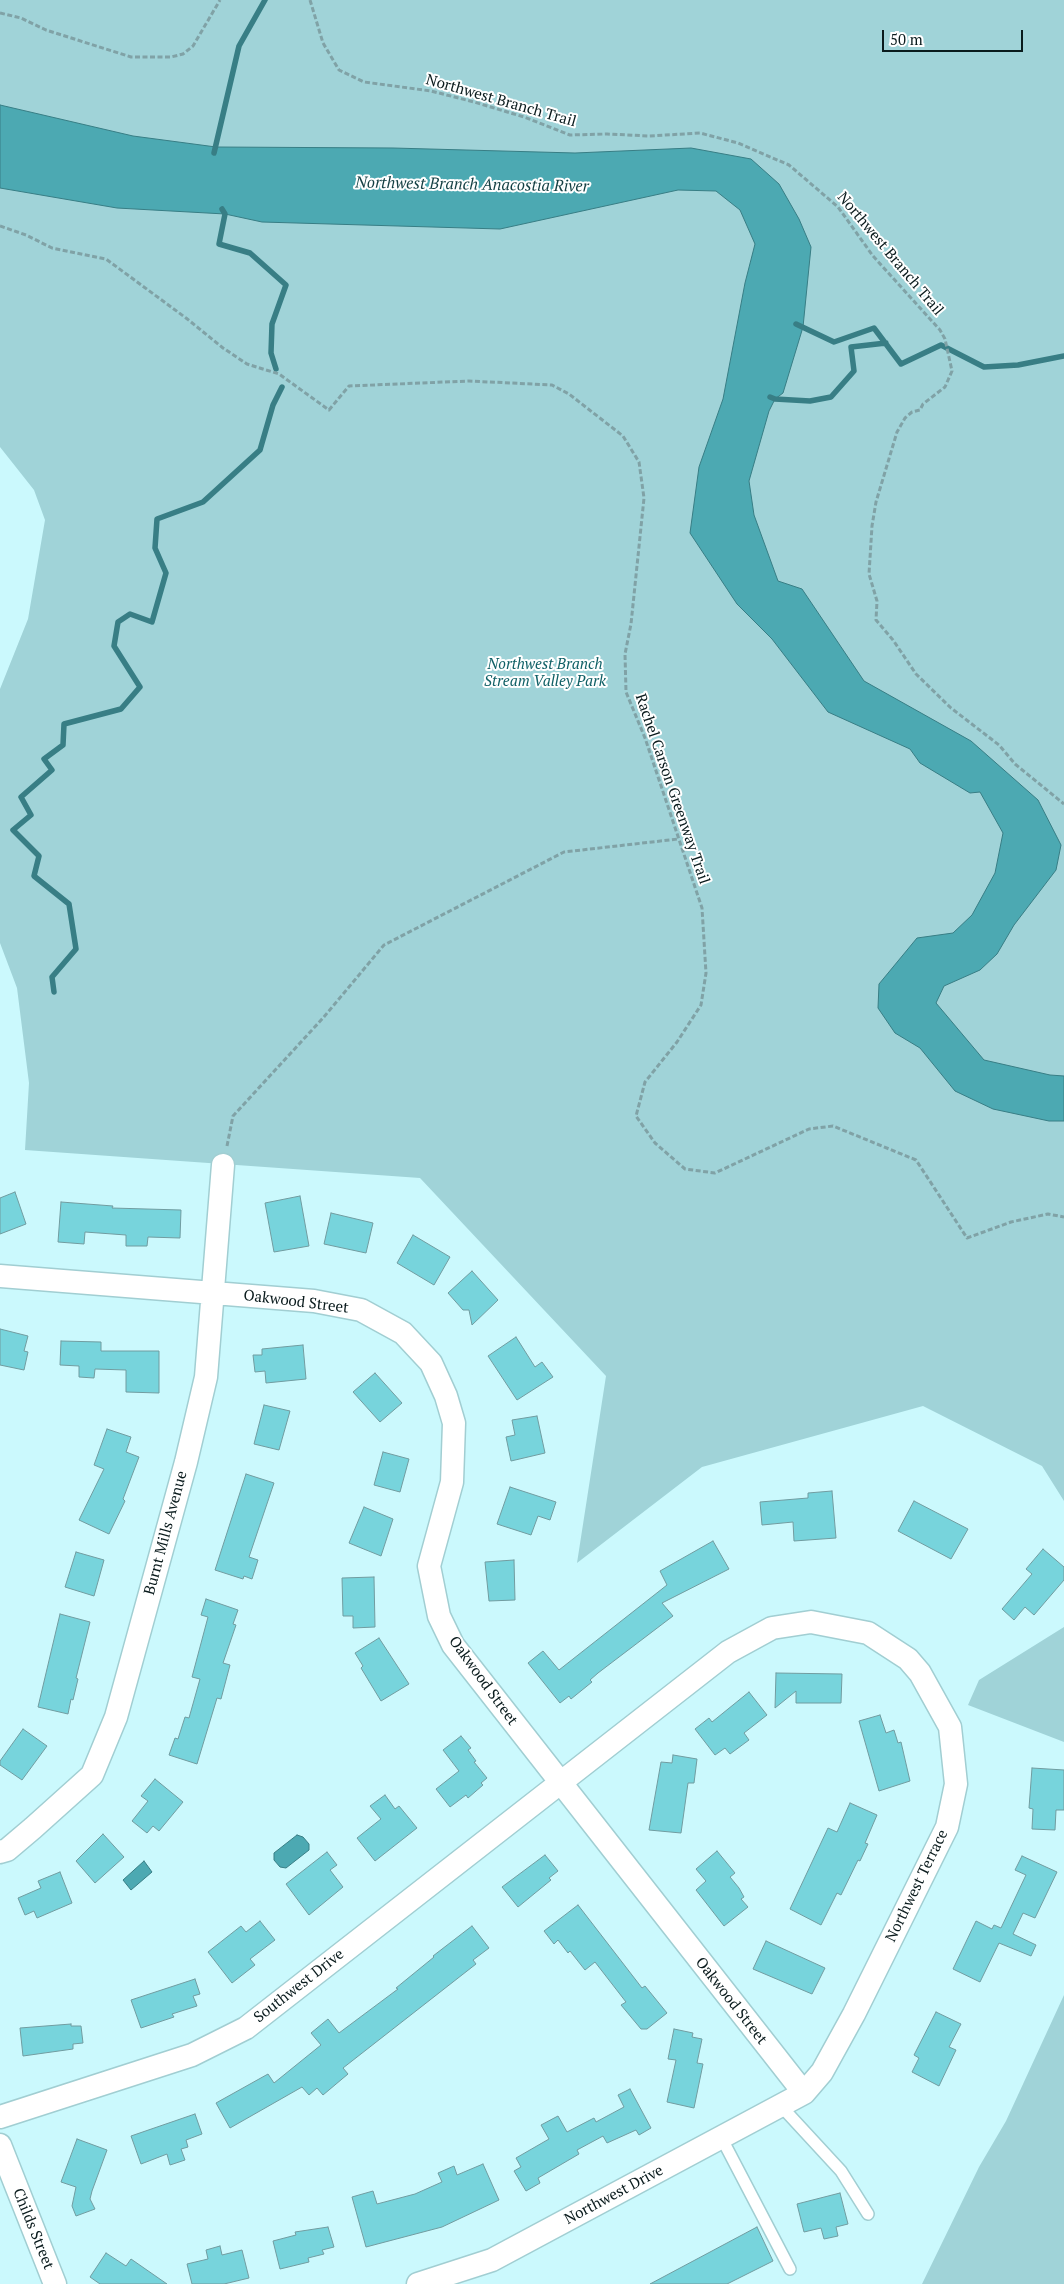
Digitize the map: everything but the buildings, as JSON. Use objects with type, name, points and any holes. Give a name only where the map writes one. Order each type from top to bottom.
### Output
[{"type":"street","name":"Burnt Mills Avenue","points":[[0,1852],[7,1850],[92,1775],[116,1717],[186,1462],[204,1386],[223,1165]]},
{"type":"street","name":"Oakwood Street","points":[[0,1276],[314,1301],[361,1310],[403,1333],[431,1364],[446,1396],[454,1423],[452,1482],[429,1566],[439,1616],[453,1645],[804,2093]]},
{"type":"street","name":"Northwest Terrace","points":[[559,1782],[728,1652],[772,1628],[811,1622],[868,1633],[908,1659],[920,1673],[950,1727],[956,1784],[947,1827],[854,2014],[822,2072],[804,2093]]},
{"type":"street","name":"Southwest Drive","points":[[0,2117],[192,2055],[246,2028],[559,1782]]},
{"type":"street","name":"Northwest Drive","points":[[418,2284],[492,2260],[804,2093]]},
{"type":"street","name":"Childs Street","points":[[0,2145],[55,2284]]},
{"type":"lane","points":[[781,2106],[842,2172],[868,2214]]},
{"type":"lane","points":[[722,2137],[790,2269]]},
{"type":"path","points":[[0,13],[21,18],[46,30],[131,58],[171,57],[183,54],[193,46],[220,0]]},
{"type":"path","name":"Northwest Branch Trail","points":[[310,0],[323,43],[340,70],[364,82],[431,92],[474,102],[524,117],[570,135],[649,136],[700,133],[738,143],[789,165],[838,207],[873,256],[932,320],[945,339],[952,371],[945,387],[923,404],[920,410],[912,412],[905,418],[897,432],[876,502],[869,574],[876,601],[876,620],[893,640],[916,674],[951,708],[999,745],[1015,764],[1064,804]]},
{"type":"path","name":"Rachel Carson Greenway Trail","points":[[0,226],[26,235],[52,248],[106,260],[186,318],[223,348],[247,364],[279,374],[330,410],[349,386],[469,381],[552,385],[569,394],[623,436],[639,462],[644,498],[631,624],[625,654],[626,692],[645,738],[702,908],[706,972],[701,1005],[677,1042],[645,1082],[636,1116],[655,1143],[685,1169],[716,1173],[808,1129],[833,1126],[916,1160],[967,1238],[1011,1222],[1048,1214],[1064,1217]]},
{"type":"path","points":[[223,1165],[233,1116],[323,1018],[384,944],[564,852],[678,839]]},
{"type":"green space","name":"Northwest Branch Stream Valley Park","points":[[0,0],[1064,0],[1064,1501],[1042,1466],[923,1406],[702,1467],[577,1563],[606,1376],[420,1178],[25,1150],[29,1083],[17,988],[0,943],[0,689],[28,619],[45,520],[34,490],[0,447]]},
{"type":"green space","points":[[1064,1627],[1064,1742],[968,1705],[979,1680]]},
{"type":"green space","points":[[1064,1995],[1064,2284],[922,2284],[979,2167],[1006,2121]]},
{"type":"water","name":"Northwest Branch Anacostia River","points":[[0,105],[133,136],[216,147],[393,148],[575,153],[691,148],[751,159],[779,184],[799,219],[811,247],[803,327],[783,393],[775,399],[769,411],[749,481],[754,515],[778,581],[802,589],[864,681],[971,741],[1038,800],[1061,845],[1056,870],[1014,925],[997,954],[980,970],[944,986],[936,1003],[984,1060],[1050,1075],[1064,1076],[1064,1121],[1049,1121],[993,1109],[955,1091],[920,1048],[895,1033],[878,1008],[879,984],[917,938],[953,933],[972,915],[995,873],[1003,833],[980,792],[970,793],[920,763],[910,749],[828,712],[772,639],[737,604],[690,533],[699,467],[723,399],[745,283],[755,244],[740,210],[716,191],[678,190],[500,229],[262,222],[225,214],[117,208],[0,188]]},
{"type":"water","points":[[297,1835],[303,1837],[309,1844],[309,1850],[286,1868],[280,1867],[274,1860],[274,1853]]},
{"type":"water","points":[[144,1861],[152,1872],[131,1890],[123,1880]]},
{"type":"waterway","points":[[214,153],[239,46],[265,0]]},
{"type":"waterway","points":[[222,209],[225,214],[219,244],[250,253],[286,285],[272,324],[271,353],[276,369]]},
{"type":"waterway","points":[[796,324],[834,342],[874,328],[901,364],[941,345],[984,367],[1018,365],[1064,356]]},
{"type":"waterway","points":[[770,397],[810,401],[831,397],[854,371],[851,347],[886,343]]},
{"type":"waterway","points":[[54,992],[52,977],[76,949],[69,904],[34,876],[39,856],[13,830],[31,815],[21,797],[52,770],[44,759],[63,745],[64,724],[121,709],[140,687],[114,646],[118,622],[130,614],[152,622],[166,573],[155,548],[157,519],[203,502],[260,450],[273,405],[282,387]]}]
